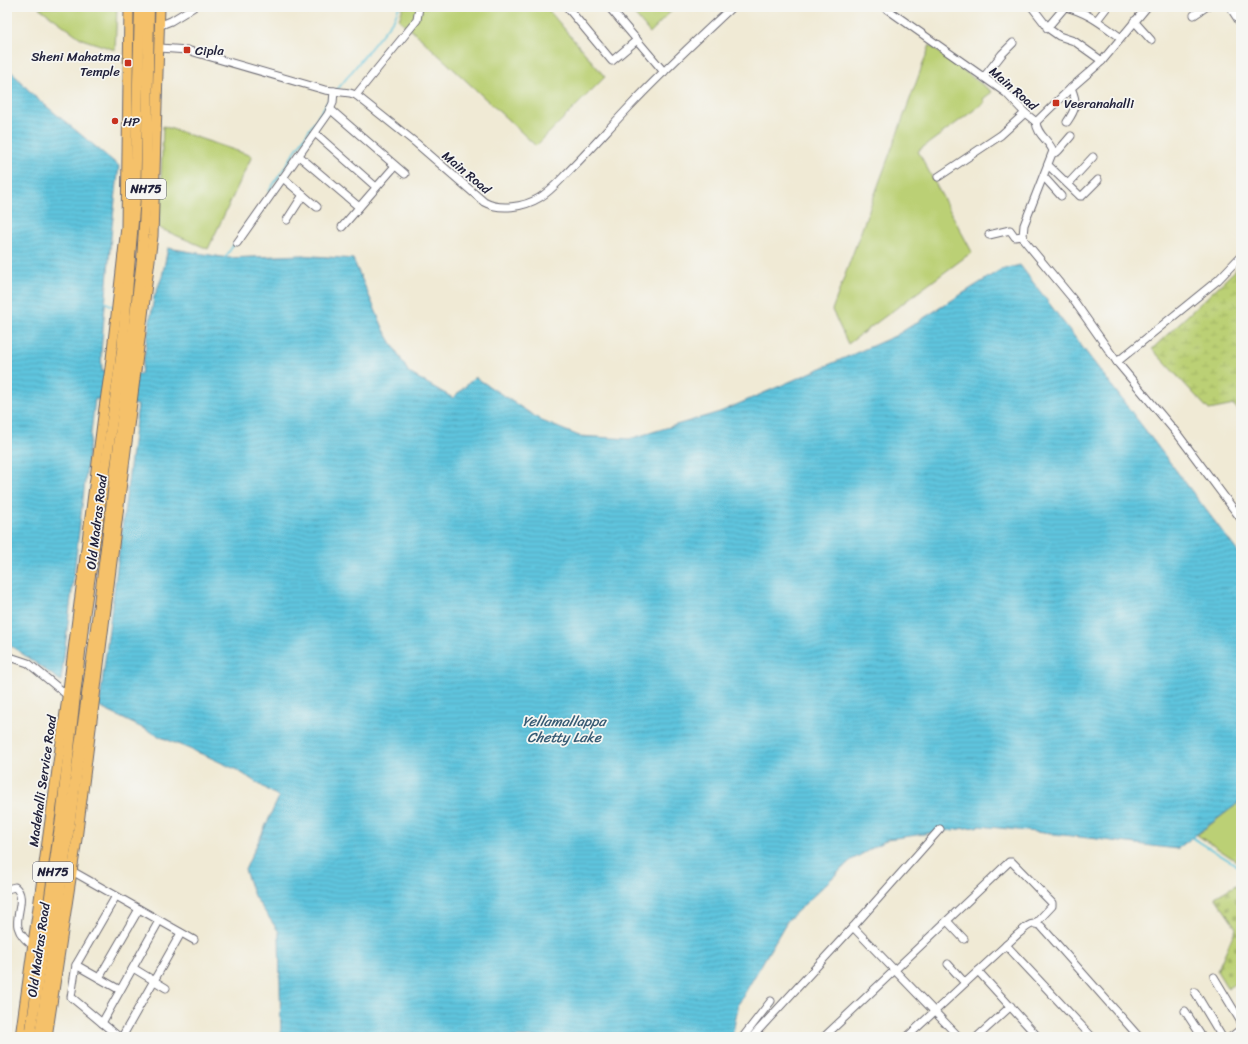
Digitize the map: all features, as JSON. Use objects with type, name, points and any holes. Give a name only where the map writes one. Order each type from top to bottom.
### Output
[{"type":"highway","name":"Old Madras Road","points":[[123,370],[135,198],[140,7]]},
{"type":"highway","name":"Old Madras Road","points":[[30,1037],[61,819],[84,617],[142,260],[145,201],[148,7]]},
{"type":"highway","name":"Old Madras Road","points":[[40,1037],[85,709],[96,652],[118,407]]},
{"type":"main road","points":[[123,370],[129,7]]},
{"type":"main road","points":[[123,370],[153,236],[160,48],[160,7]]},
{"type":"main road","name":"Madehalli Service Road","points":[[20,1037],[67,695],[118,407],[123,370]]},
{"type":"main road","points":[[47,1037],[72,871],[96,652]]},
{"type":"street","points":[[160,24],[171,22],[194,7]]},
{"type":"street","points":[[356,95],[417,20],[419,7]]},
{"type":"street","points":[[566,7],[612,61],[637,40]]},
{"type":"street","points":[[609,7],[664,72]]},
{"type":"street","name":"Main Road","points":[[160,48],[186,50],[325,90],[356,95],[416,143],[484,202],[499,207],[525,204],[539,198],[552,188],[586,154],[631,104],[732,7]]},
{"type":"street","name":"Main Road","points":[[884,7],[1006,93],[1025,114],[1036,122],[1071,88],[1102,61],[1120,37],[1147,7]]},
{"type":"street","points":[[1032,7],[1047,28],[1059,36],[1074,41],[1102,61]]},
{"type":"street","points":[[1047,28],[1066,7],[1074,9],[1097,20],[1120,37]]},
{"type":"street","points":[[1097,20],[1107,7]]},
{"type":"street","points":[[1194,15],[1206,7]]},
{"type":"street","points":[[1230,7],[1241,23]]},
{"type":"street","points":[[1134,21],[1151,40]]},
{"type":"street","points":[[984,77],[1002,54],[1013,43]]},
{"type":"street","points":[[1067,122],[1075,108],[1075,97],[1071,88]]},
{"type":"street","points":[[237,243],[315,133],[333,103],[334,91]]},
{"type":"street","points":[[330,109],[405,174]]},
{"type":"street","points":[[938,177],[1000,135],[1025,114]]},
{"type":"street","points":[[1036,122],[1038,130],[1052,148],[1053,153],[1024,225],[1023,236],[1026,243],[1072,298],[1117,362],[1179,436],[1241,519]]},
{"type":"street","points":[[315,133],[376,187]]},
{"type":"street","points":[[1053,153],[1057,152],[1071,136]]},
{"type":"street","points":[[298,156],[359,207]]},
{"type":"street","points":[[1068,184],[1093,157]]},
{"type":"street","points":[[1048,165],[1078,195],[1081,196],[1098,180]]},
{"type":"street","points":[[342,226],[395,166]]},
{"type":"street","points":[[1044,177],[1061,196]]},
{"type":"street","points":[[283,178],[317,207]]},
{"type":"street","points":[[287,220],[303,195]]},
{"type":"street","points":[[988,235],[1010,230],[1015,237],[1023,236]]},
{"type":"street","points":[[1117,362],[1218,280],[1241,256]]},
{"type":"street","points":[[7,656],[28,663],[36,668],[67,695]]},
{"type":"street","points":[[752,1037],[940,829]]},
{"type":"street","points":[[824,1037],[1010,861],[1052,903],[1052,906],[1036,923]]},
{"type":"street","points":[[72,871],[194,940]]},
{"type":"street","points":[[7,889],[15,887],[19,890],[21,895],[17,919],[18,927],[23,937],[32,945]]},
{"type":"street","points":[[116,896],[76,965],[71,997],[120,1037],[181,933]]},
{"type":"street","points":[[99,978],[139,909]]},
{"type":"street","points":[[102,1023],[160,921]]},
{"type":"street","points":[[946,921],[964,939]]},
{"type":"street","points":[[907,1037],[1006,945],[1031,923],[1036,923],[1041,926],[1139,1037]]},
{"type":"street","points":[[853,927],[959,1037]]},
{"type":"street","points":[[1006,945],[1092,1037]]},
{"type":"street","points":[[948,964],[965,983]]},
{"type":"street","points":[[76,965],[120,990]]},
{"type":"street","points":[[132,968],[166,988]]},
{"type":"street","points":[[978,971],[1038,1037]]},
{"type":"street","points":[[1214,977],[1241,1022]]},
{"type":"street","points":[[1195,992],[1222,1037]]},
{"type":"street","points":[[743,1037],[771,1001]]},
{"type":"street","points":[[977,1037],[1011,1006]]},
{"type":"street","points":[[1185,1011],[1202,1037]]},
{"type":"street","points":[[1231,1037],[1241,1029]]},
{"type":"green space","points":[[38,7],[117,7],[115,50],[82,39]]},
{"type":"green space","points":[[403,7],[546,7],[605,77],[536,146],[416,34],[399,20]]},
{"type":"green space","points":[[628,7],[675,7],[650,33]]},
{"type":"green space","points":[[930,45],[992,92],[983,99],[985,102],[918,151],[972,252],[848,344],[832,310]]},
{"type":"green space","points":[[163,126],[252,156],[208,249],[159,228]]},
{"type":"green space","points":[[1241,265],[1241,414],[1234,405],[1209,410],[1152,349]]},
{"type":"green space","points":[[1241,801],[1241,864],[1197,835]]},
{"type":"green space","points":[[1241,882],[1241,980],[1228,989],[1217,971],[1236,928],[1215,897]]},
{"type":"water","name":"Yellamallappa Chetty Lake","points":[[7,67],[34,96],[119,166],[101,352],[102,371],[141,374],[154,297],[162,277],[168,248],[228,258],[301,255],[353,259],[384,330],[409,373],[453,398],[475,377],[542,421],[579,436],[629,439],[720,412],[895,336],[1000,270],[1020,265],[1241,556],[1241,801],[1177,849],[981,826],[888,839],[850,861],[787,921],[739,1003],[732,1037],[281,1037],[279,932],[254,896],[245,870],[279,797],[237,770],[163,738],[99,707],[138,405],[95,399],[61,681],[7,643]]},
{"type":"waterway","points":[[337,90],[394,19],[399,7]]},
{"type":"waterway","points":[[269,191],[331,97]]},
{"type":"waterway","points":[[225,258],[234,244]]},
{"type":"waterway","points":[[105,302],[114,307]]},
{"type":"waterway","points":[[1193,838],[1241,868]]},
{"type":"place","name":"Cipla","points":[[187,50]]},
{"type":"place","name":"Sheni Mahatma Temple","points":[[128,63]]},
{"type":"place","name":"Veeranahalli","points":[[1056,103]]},
{"type":"place","name":"HP","points":[[115,121]]}]
